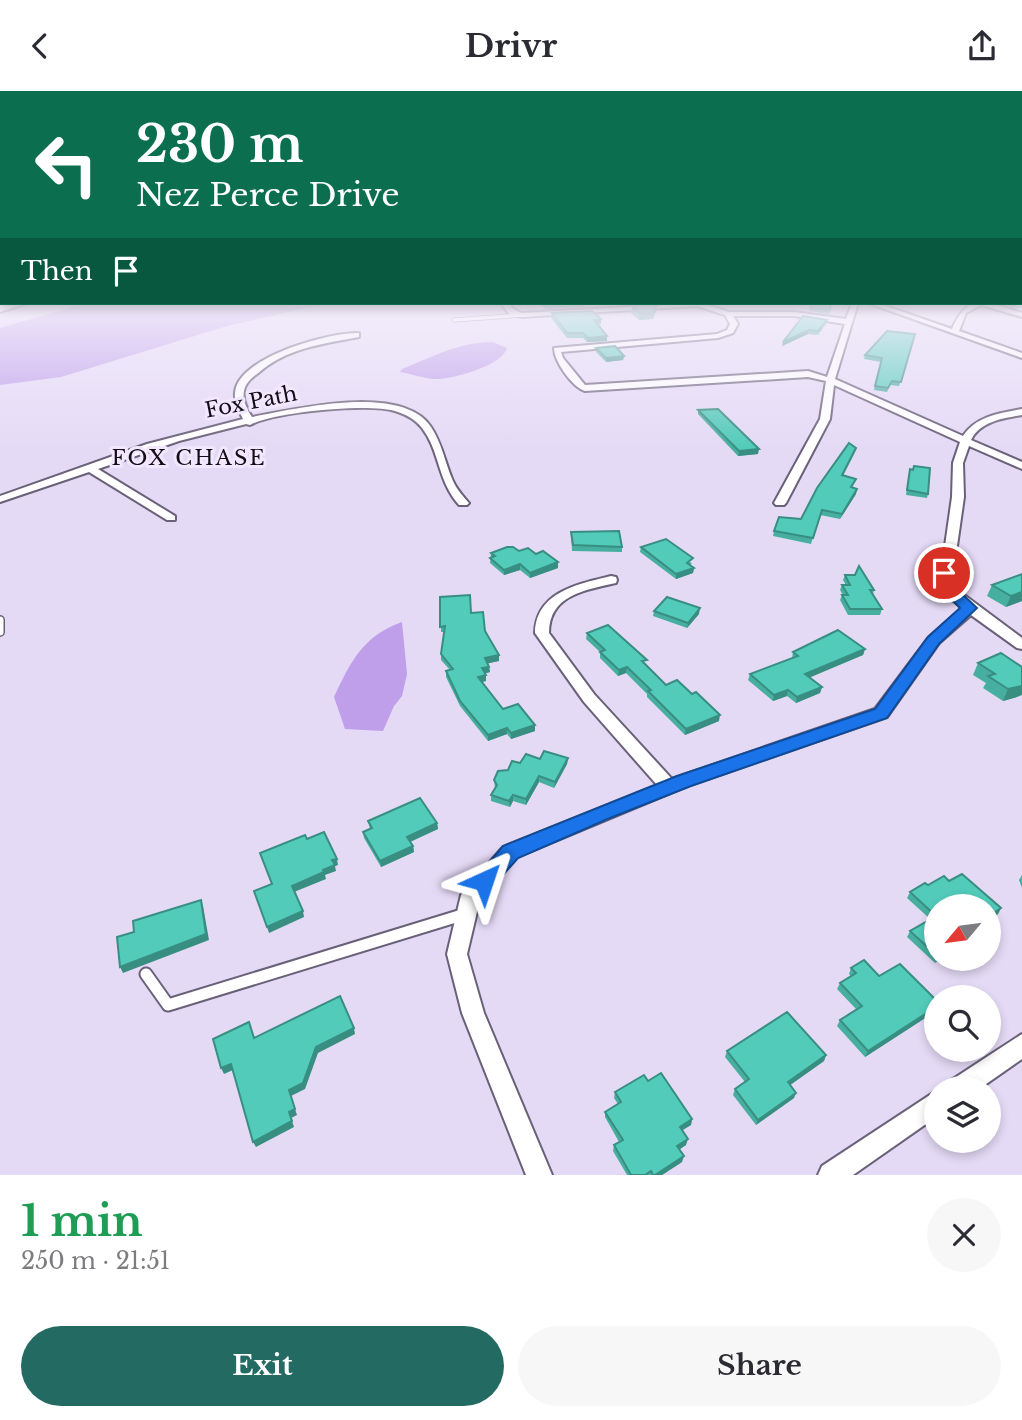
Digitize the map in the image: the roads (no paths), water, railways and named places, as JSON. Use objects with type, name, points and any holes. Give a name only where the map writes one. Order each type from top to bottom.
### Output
[{"type":"street","points":[[250,422],[242,410],[239,393],[241,384],[273,357],[303,347]]},
{"type":"street","points":[[604,347],[557,351],[559,358],[581,387],[807,374],[830,380],[1022,466]]},
{"type":"street","points":[[780,503],[825,419],[830,380],[841,347]]},
{"type":"street","points":[[994,347],[1022,356]]},
{"type":"street","name":"Fox Path","points":[[0,499],[150,446],[207,429],[340,406],[375,405],[402,408],[417,417],[432,433],[452,493],[463,503]]},
{"type":"street","points":[[1022,412],[998,416],[981,423],[966,439],[958,463],[958,497],[944,573],[953,593],[1022,645]]},
{"type":"street","points":[[91,469],[171,518]]},
{"type":"street","points":[[611,580],[584,586],[552,602],[542,614],[542,633],[589,698],[669,787]]},
{"type":"street","points":[[539,1175],[473,1013],[457,954],[471,895],[510,852],[669,787],[881,713],[934,640],[970,608]]},
{"type":"street","points":[[977,1076],[1022,1045]]},
{"type":"street","points":[[831,1175],[924,1111]]},
{"type":"lane","points":[[0,620],[0,632]]},
{"type":"lane","points":[[146,974],[168,1005],[255,980],[380,937],[466,914]]},
{"type":"district","name":"FOX CHASE","points":[[189,458]]}]
